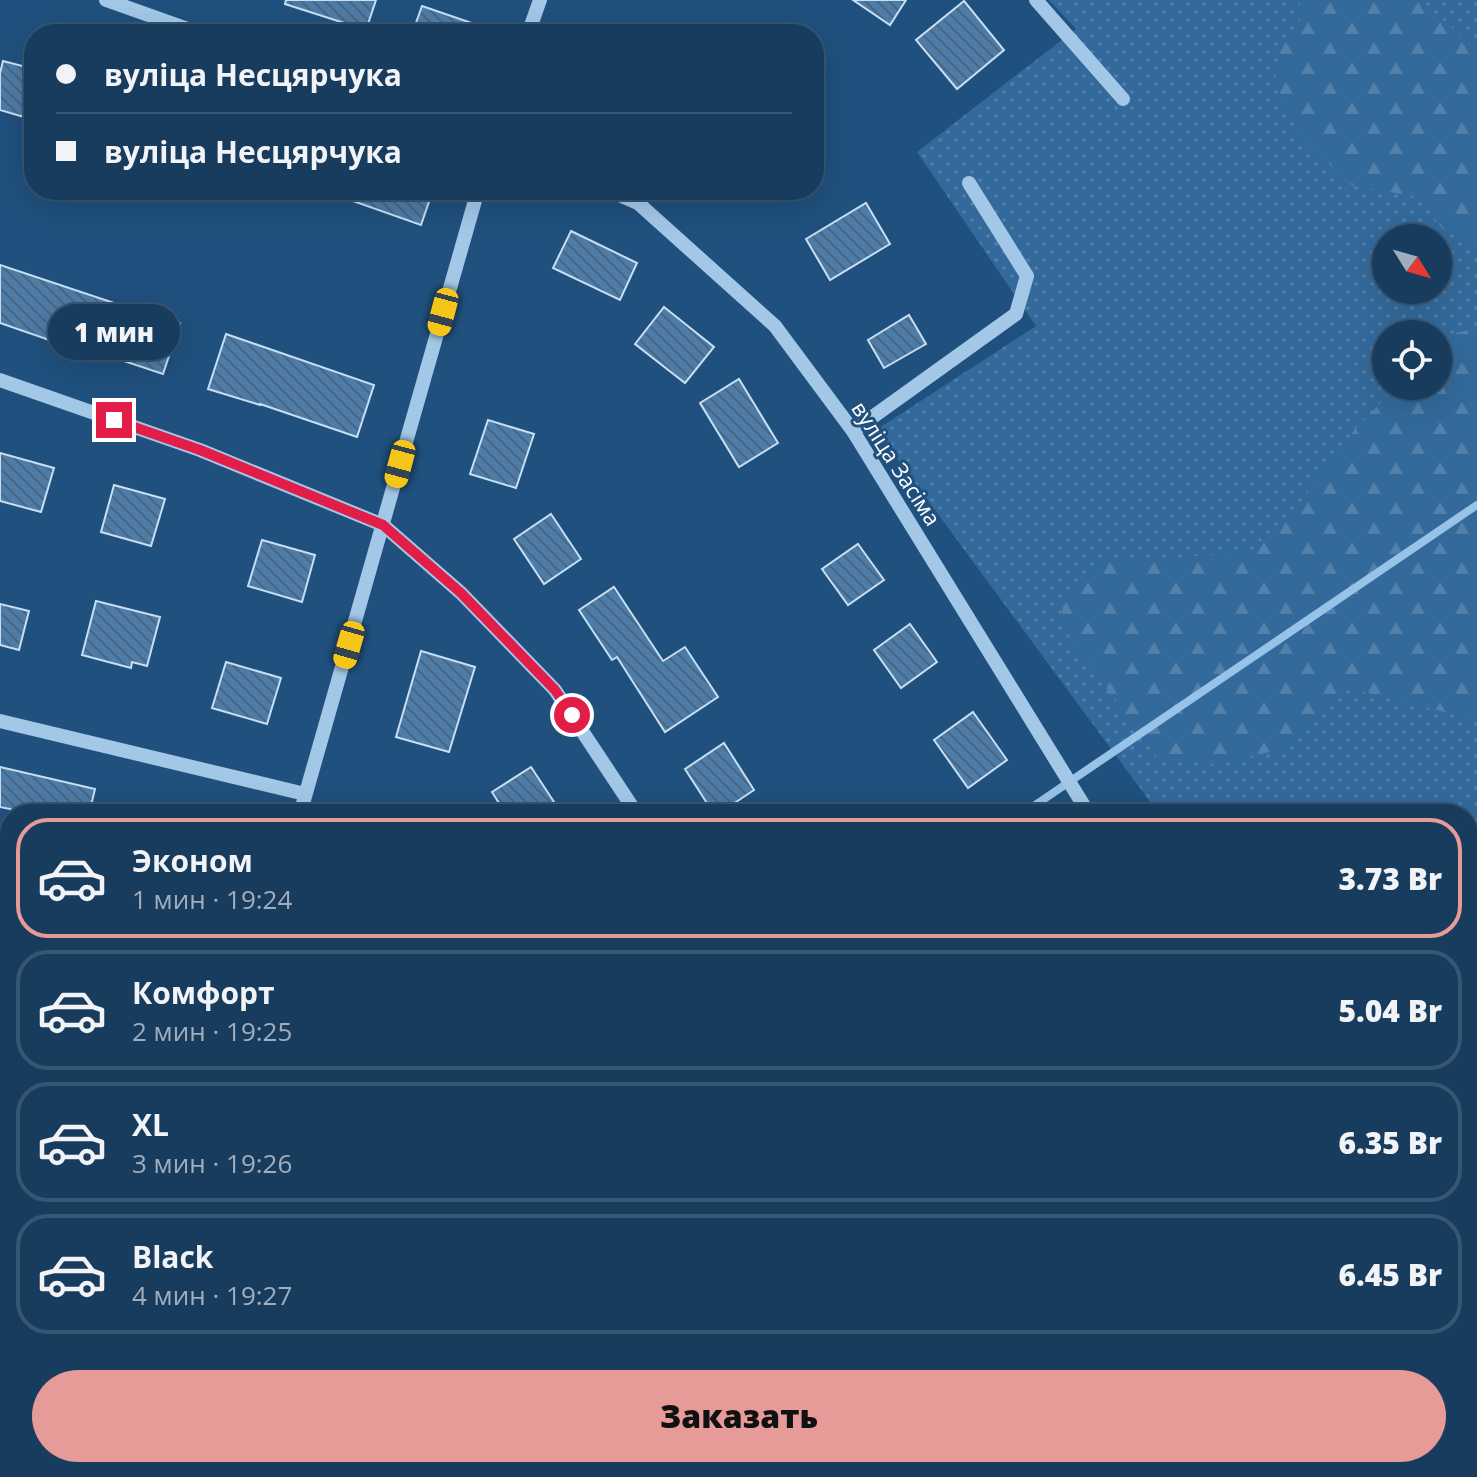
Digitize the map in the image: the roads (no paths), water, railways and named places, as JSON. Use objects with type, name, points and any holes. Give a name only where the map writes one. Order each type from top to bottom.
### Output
[{"type":"street","points":[[106,0],[174,24]]},
{"type":"street","points":[[532,24],[540,0]]},
{"type":"street","points":[[1036,0],[1123,99]]},
{"type":"street","points":[[853,431],[1016,314],[1027,276],[969,183]]},
{"type":"street","points":[[302,804],[475,200]]},
{"type":"street","name":"вуліца Засіма","points":[[631,200],[775,326],[853,431],[1083,804]]},
{"type":"street","points":[[0,380],[200,450],[383,525],[461,593],[555,690],[630,804]]},
{"type":"street","points":[[0,721],[305,794]]},
{"type":"waterway","points":[[1037,804],[1477,505]]}]
